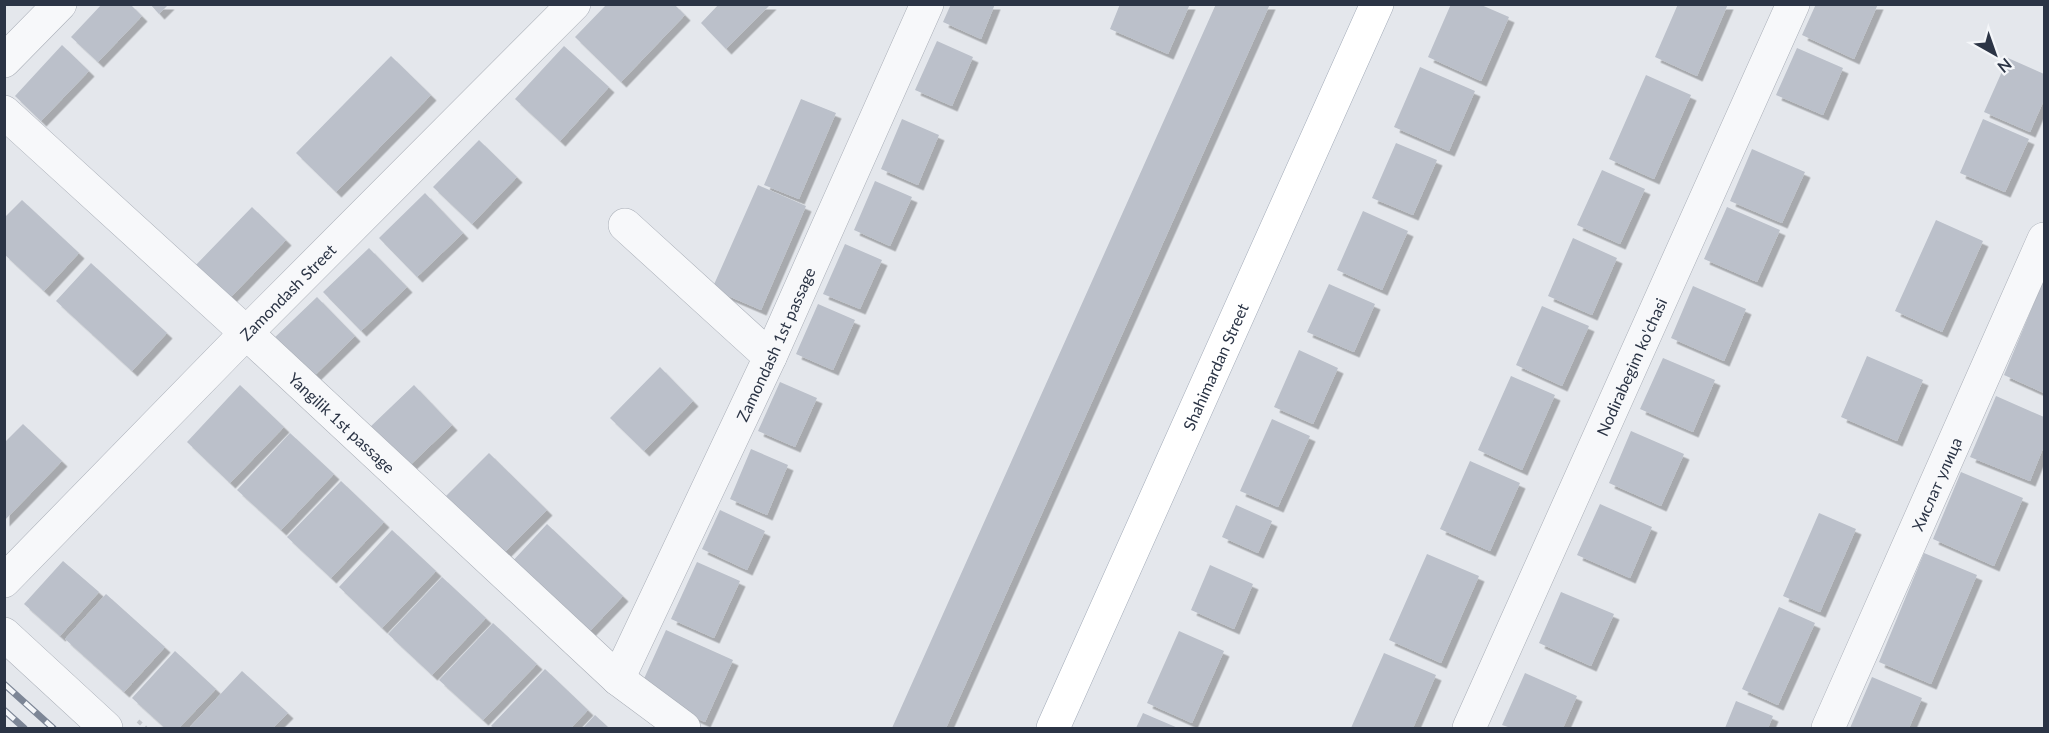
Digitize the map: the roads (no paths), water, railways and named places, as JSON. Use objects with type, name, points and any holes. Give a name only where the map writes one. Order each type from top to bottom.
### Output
[{"type":"main road","name":"Shahimardan Street","points":[[1053,729],[1377,4]]},
{"type":"street","points":[[4,61],[60,4]]},
{"type":"street","name":"Zamоndash Street","points":[[4,581],[246,333],[574,4]]},
{"type":"street","name":"Zamondash 1st passage","points":[[618,679],[770,357],[927,4]]},
{"type":"street","name":"Nodirabegim ko'chasi","points":[[1469,729],[1793,4]]},
{"type":"street","name":"Yangilik 1st passage","points":[[4,111],[618,679],[684,729]]},
{"type":"street","points":[[625,225],[770,357]]},
{"type":"street","name":"Хислат улица","points":[[1828,729],[2044,239]]},
{"type":"street","points":[[4,634],[106,729]]},
{"type":"railway","points":[[4,684],[53,728]]},
{"type":"railway","points":[[4,710],[24,728]]}]
